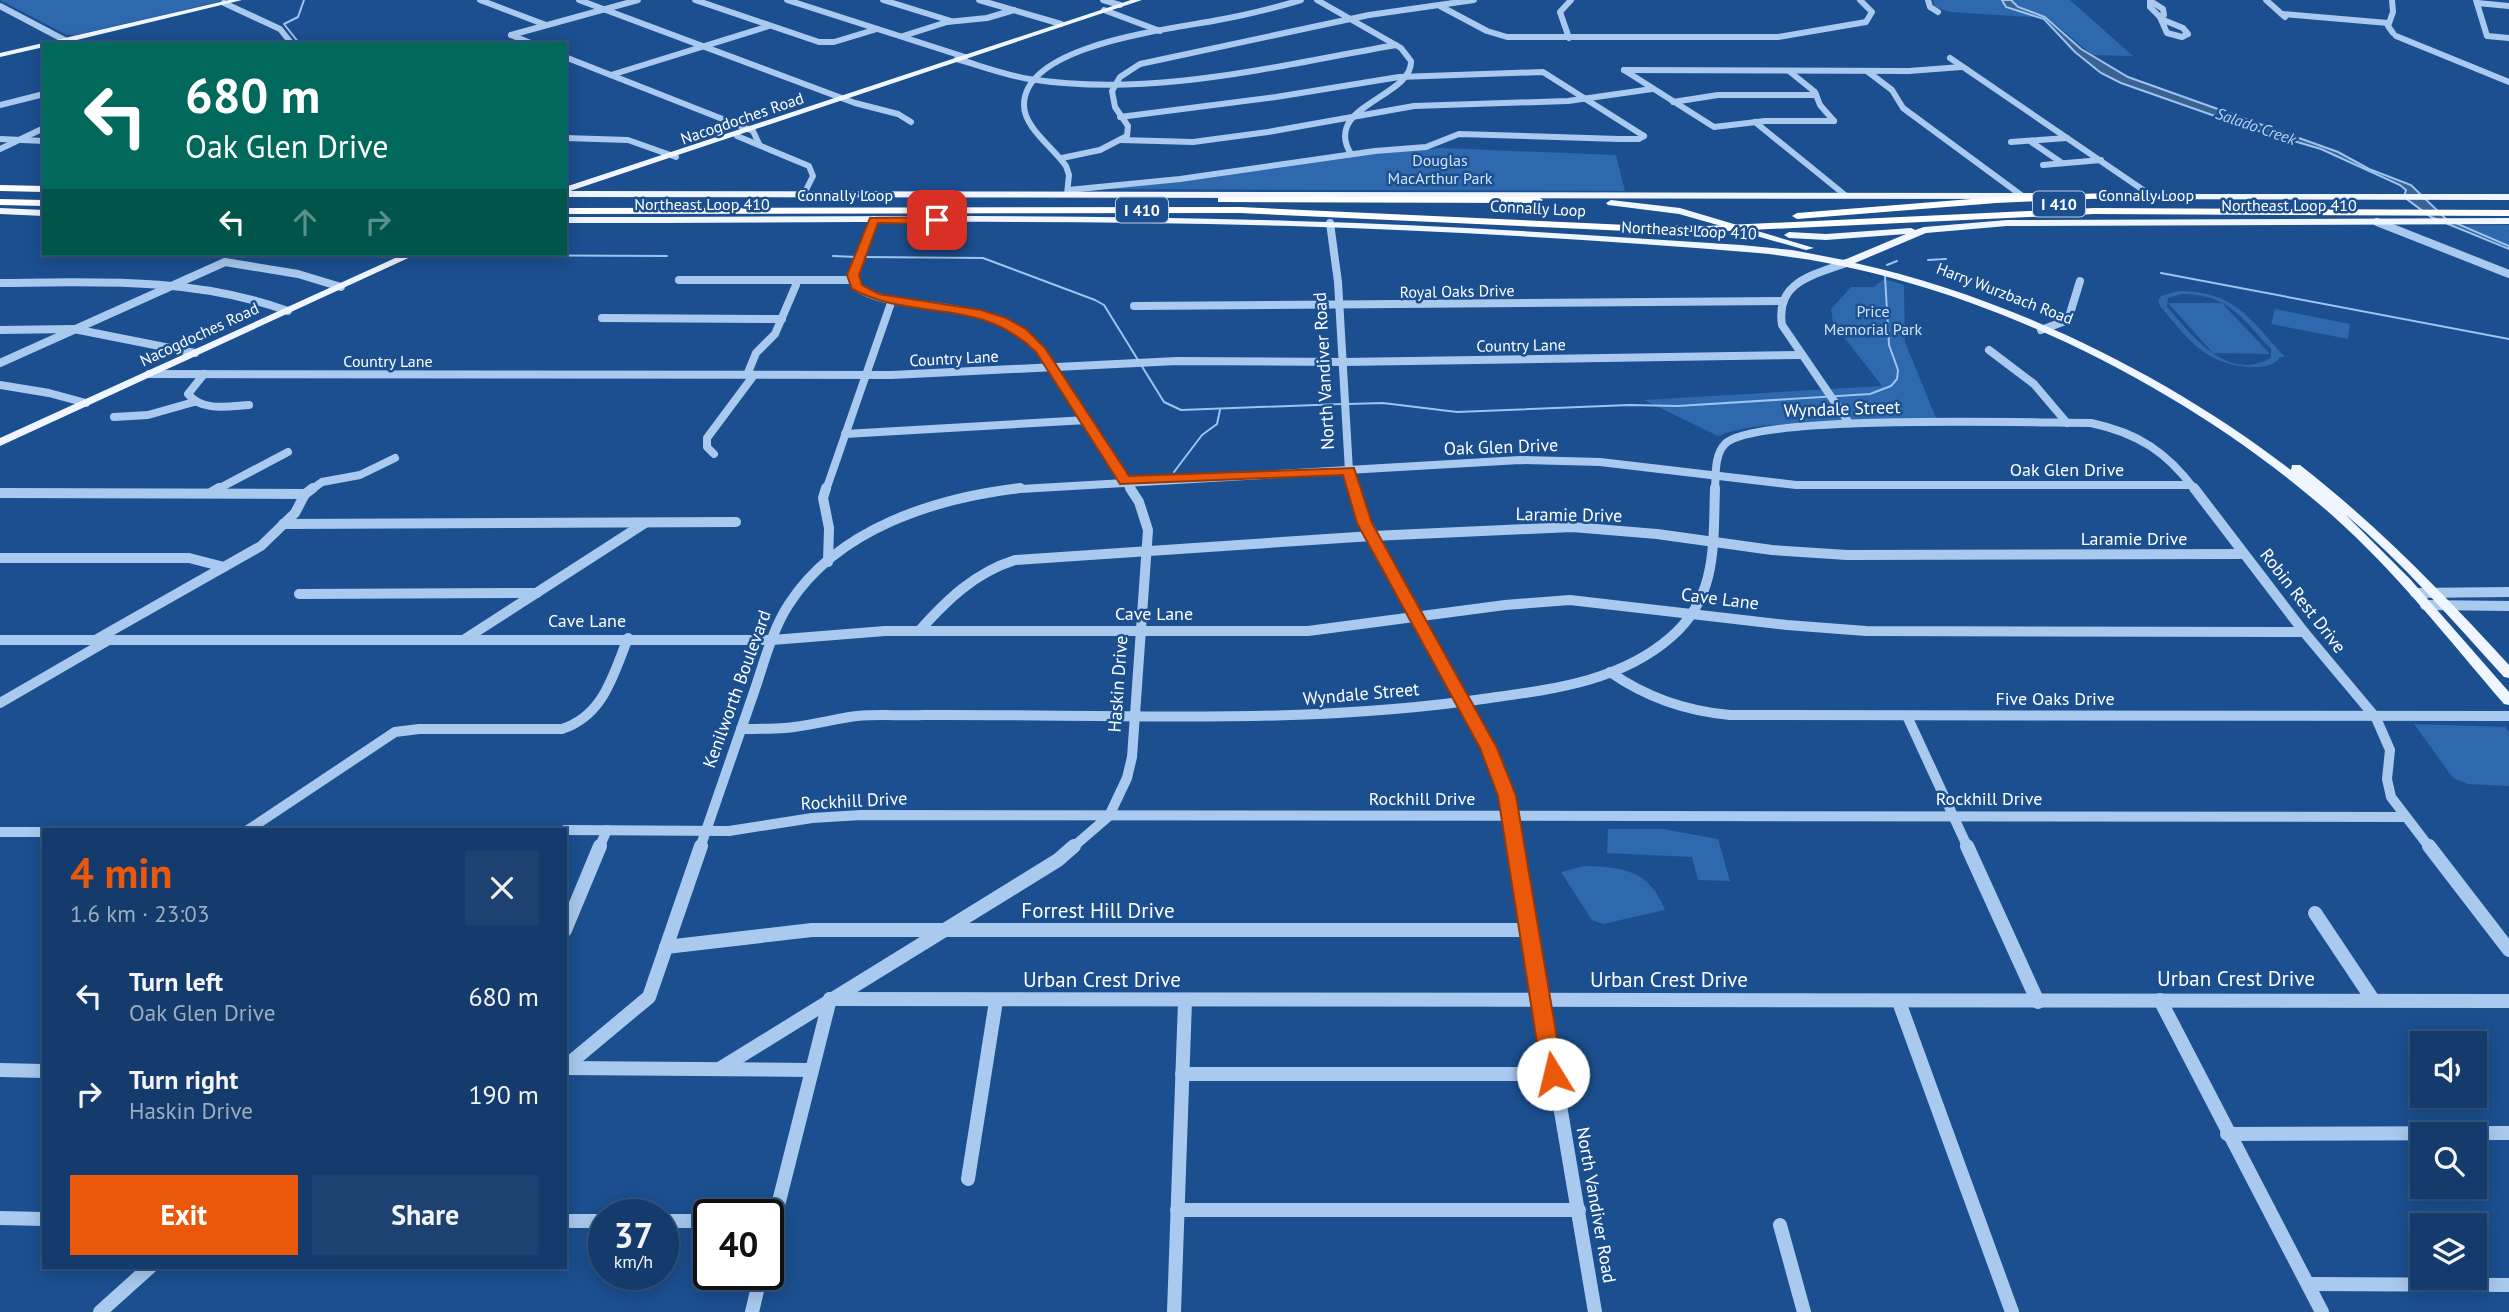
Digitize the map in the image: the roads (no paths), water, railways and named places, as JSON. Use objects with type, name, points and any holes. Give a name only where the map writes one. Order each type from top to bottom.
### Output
[{"type":"highway","points":[[0,189],[42,188]]},
{"type":"highway","points":[[0,189],[42,195]]},
{"type":"highway","name":"Connally Loop","points":[[567,194],[1336,204],[1562,217],[1677,220],[1760,219],[2053,204],[2364,208],[2509,213]]},
{"type":"highway","points":[[1760,219],[1984,200],[2108,196]]},
{"type":"highway","points":[[1129,201],[1338,198],[1538,200]]},
{"type":"highway","points":[[1,209],[42,204]]},
{"type":"highway","name":"Connally Loop","points":[[570,211],[1240,210],[1628,228],[1707,229],[2094,211],[2295,212],[2509,205]]},
{"type":"highway","points":[[570,211],[669,216],[972,220]]},
{"type":"highway","points":[[2042,221],[2295,212]]},
{"type":"highway","points":[[1356,224],[1431,224],[1606,234],[1724,234],[1806,231],[1963,216]]},
{"type":"main road","points":[[69,42],[238,0]]},
{"type":"main road","name":"Nacogdoches Road","points":[[567,194],[673,155],[1138,0]]},
{"type":"main road","points":[[0,55],[42,45]]},
{"type":"main road","name":"Nacogdoches Road","points":[[567,194],[640,164],[750,130]]},
{"type":"main road","points":[[605,181],[600,188],[605,196]]},
{"type":"main road","name":"Northeast Loop 410","points":[[605,196],[1067,192],[2509,196]]},
{"type":"main road","name":"Harry Wurzbach Road","points":[[1378,194],[1651,206],[1680,211],[1934,289],[2046,329]]},
{"type":"main road","points":[[1816,195],[1722,200],[1709,203],[1707,207],[1716,215],[1793,236],[1842,236],[1924,230]]},
{"type":"main road","points":[[2342,195],[2509,196]]},
{"type":"main road","points":[[1,209],[42,213]]},
{"type":"main road","name":"Northeast Loop 410","points":[[567,220],[1330,223],[1744,248],[1845,261],[1865,256],[1924,230],[2042,221],[2509,222]]},
{"type":"main road","points":[[1744,248],[1767,243],[1749,231]]},
{"type":"main road","points":[[1842,236],[1856,240],[1863,247],[1845,261]]},
{"type":"main road","name":"Nacogdoches Road","points":[[0,442],[408,256]]},
{"type":"main road","points":[[1865,256],[1872,262],[1952,286],[1989,303]]},
{"type":"main road","name":"Harry Wurzbach Road","points":[[1845,261],[1989,303],[2226,418],[2345,514],[2435,593],[2509,674]]},
{"type":"main road","name":"Harry Wurzbach Road","points":[[2362,530],[2509,701]]},
{"type":"street","points":[[480,0],[546,25]]},
{"type":"street","points":[[579,0],[702,47],[898,114],[911,122]]},
{"type":"street","points":[[528,42],[511,35],[638,0]]},
{"type":"street","points":[[695,0],[824,43],[877,29]]},
{"type":"street","points":[[787,0],[1033,79],[1115,84],[1182,81],[1396,45]]},
{"type":"street","points":[[883,0],[952,21]]},
{"type":"street","points":[[979,0],[1061,24]]},
{"type":"street","points":[[1102,0],[1120,5]]},
{"type":"street","points":[[1120,117],[1407,76],[1543,72],[1644,135],[1639,139],[1619,139],[1459,134],[1446,137],[1426,148],[1351,155],[1067,192],[1069,175],[1062,158],[1026,114],[1024,101],[1033,79],[1049,66],[1108,42],[1266,10],[1301,0]]},
{"type":"street","points":[[1317,0],[1396,45],[1411,59],[1412,69],[1407,76],[1358,115],[1344,133],[1351,155]]},
{"type":"street","points":[[1062,158],[1093,152],[1121,140],[1129,130],[1110,98],[1115,84],[1134,67],[1154,60],[1351,19],[1474,0]]},
{"type":"street","points":[[1569,37],[1560,12],[1571,0]]},
{"type":"street","points":[[1440,6],[1499,35],[1778,37],[1842,29],[1866,22],[1871,10],[1860,0]]},
{"type":"street","points":[[1928,0],[1930,7],[1938,12]]},
{"type":"street","points":[[2266,0],[2288,20],[2301,20],[2295,14],[2388,23]]},
{"type":"street","points":[[2388,23],[2393,12],[2392,0]]},
{"type":"street","points":[[2151,1],[2150,7],[2161,18]]},
{"type":"street","points":[[2509,6],[2476,1],[2487,36],[2509,38]]},
{"type":"street","points":[[224,3],[280,29],[289,42]]},
{"type":"street","points":[[0,6],[69,42]]},
{"type":"street","points":[[903,36],[952,21],[987,18],[1014,10]]},
{"type":"street","points":[[1104,10],[1161,32]]},
{"type":"street","points":[[2388,23],[2395,35],[2418,47],[2463,60],[2509,82]]},
{"type":"street","points":[[611,75],[770,26]]},
{"type":"street","points":[[567,58],[750,130],[759,144]]},
{"type":"street","points":[[1950,58],[2152,196]]},
{"type":"street","points":[[1789,71],[1816,95],[1820,105],[1834,121],[1755,121],[1714,127],[1624,71],[1789,71],[1867,71],[1961,67]]},
{"type":"street","points":[[1867,71],[1892,90],[1903,108],[2021,195]]},
{"type":"street","points":[[1121,140],[1148,144],[1184,143],[1444,103],[1583,99],[1652,89]]},
{"type":"street","points":[[0,104],[42,94]]},
{"type":"street","points":[[1673,102],[1718,95],[1816,95]]},
{"type":"street","points":[[1755,121],[1845,195]]},
{"type":"street","points":[[0,149],[42,129]]},
{"type":"street","points":[[737,136],[809,166],[813,176],[804,194]]},
{"type":"street","points":[[567,138],[628,139],[673,155]]},
{"type":"street","points":[[2011,142],[2067,138]]},
{"type":"street","points":[[0,139],[42,141]]},
{"type":"street","points":[[2030,141],[2062,163]]},
{"type":"street","points":[[2043,165],[2101,160]]},
{"type":"street","points":[[679,280],[853,280],[874,220]]},
{"type":"street","points":[[2377,222],[2509,273]]},
{"type":"street","name":"North Vandiver Road","points":[[1330,223],[1339,306],[1349,471],[1358,506],[1372,536],[1489,748],[1507,796],[1595,1312]]},
{"type":"street","points":[[1845,261],[1799,282],[1780,301],[1779,311],[1782,324],[1849,424]]},
{"type":"street","points":[[0,363],[225,262],[298,274],[341,287]]},
{"type":"street","name":"Haskin Drive","points":[[721,1068],[1058,860],[1109,816],[1130,768],[1148,530],[1144,513],[1087,420],[1030,338],[1002,321],[958,309],[892,300],[865,293],[853,280]]},
{"type":"street","points":[[2046,329],[2068,320],[2080,281]]},
{"type":"street","points":[[0,284],[172,286],[250,298],[288,310]]},
{"type":"street","points":[[714,454],[707,447],[707,438],[750,375],[756,353],[772,339],[796,285]]},
{"type":"street","points":[[828,562],[829,528],[822,502],[892,300]]},
{"type":"street","name":"Royal Oaks Drive","points":[[1134,306],[1780,301]]},
{"type":"street","points":[[602,318],[782,319]]},
{"type":"street","points":[[0,330],[74,330],[111,334],[140,343],[195,353]]},
{"type":"street","points":[[1989,350],[2034,384],[2067,423]]},
{"type":"street","name":"Country Lane","points":[[149,374],[866,375],[1151,362],[1802,355]]},
{"type":"street","points":[[194,402],[188,394],[204,374]]},
{"type":"street","points":[[0,385],[49,393],[86,403]]},
{"type":"street","points":[[114,417],[148,415],[194,402],[210,405],[249,405]]},
{"type":"street","points":[[845,434],[1087,420]]},
{"type":"street","name":"Wyndale Street","points":[[741,729],[785,728],[859,716],[1328,716],[1463,702],[1559,687],[1610,672],[1657,648],[1672,637],[1701,603],[1713,541],[1716,475],[1725,443],[1743,434],[1849,424],[2067,423]]},
{"type":"street","name":"Robin Rest Drive","points":[[2067,423],[2101,425],[2137,436],[2173,463],[2304,632],[2376,718],[2390,750],[2388,787],[2391,797],[2509,950]]},
{"type":"street","points":[[209,494],[288,452]]},
{"type":"street","points":[[94,640],[261,545],[301,504],[305,494],[322,482],[360,475],[395,458]]},
{"type":"street","name":"Oak Glen Drive","points":[[828,562],[869,533],[910,513],[948,500],[1012,488],[1125,481],[1560,460],[1796,485],[2191,485]]},
{"type":"street","points":[[0,493],[305,494]]},
{"type":"street","points":[[465,639],[647,522]]},
{"type":"street","points":[[283,524],[736,522]]},
{"type":"street","name":"Laramie Drive","points":[[919,631],[961,586],[1000,564],[1031,558],[1372,536],[1572,527],[1713,541],[1772,550],[1847,555],[2244,554]]},
{"type":"street","points":[[0,558],[189,558],[224,567]]},
{"type":"street","name":"Kenilworth Boulevard","points":[[567,1066],[649,997],[772,640],[791,602],[828,562]]},
{"type":"street","points":[[2414,593],[2509,592]]},
{"type":"street","points":[[299,594],[537,593]]},
{"type":"street","name":"Cave Lane","points":[[0,640],[772,640],[868,632],[919,631],[1308,631],[1570,600],[1787,625],[1866,631],[2304,632]]},
{"type":"street","points":[[2426,606],[2509,606]]},
{"type":"street","points":[[251,828],[396,732],[419,729],[562,729],[578,725],[593,714],[628,638]]},
{"type":"street","points":[[0,703],[108,640]]},
{"type":"street","name":"Five Oaks Drive","points":[[1610,672],[1649,698],[1694,712],[1730,715],[2376,718],[2509,716]]},
{"type":"street","points":[[1907,716],[2038,1002]]},
{"type":"street","name":"Rockhill Drive","points":[[567,830],[707,831],[861,815],[2406,817]]},
{"type":"street","points":[[567,925],[607,830]]},
{"type":"street","points":[[0,832],[42,832]]},
{"type":"street","points":[[2315,913],[2373,1000]]},
{"type":"street","name":"Forrest Hill Drive","points":[[667,947],[715,944],[787,931],[1530,930]]},
{"type":"street","points":[[777,1199],[830,999]]},
{"type":"street","name":"Urban Crest Drive","points":[[830,999],[2509,1001]]},
{"type":"street","points":[[2160,1000],[2322,1312]]},
{"type":"street","points":[[968,1179],[996,1001]]},
{"type":"street","points":[[1174,1312],[1185,1001]]},
{"type":"street","points":[[1899,1002],[2012,1312]]},
{"type":"street","points":[[567,1068],[810,1070]]},
{"type":"street","points":[[0,1070],[42,1071]]},
{"type":"street","points":[[1182,1074],[1553,1074]]},
{"type":"street","points":[[2227,1133],[2509,1133]]},
{"type":"street","points":[[1177,1210],[1579,1210]]},
{"type":"street","points":[[0,1218],[42,1219]]},
{"type":"street","points":[[567,1222],[588,1222]]},
{"type":"street","points":[[1780,1225],[1804,1312]]},
{"type":"street","points":[[100,1312],[148,1269]]},
{"type":"street","points":[[2308,1284],[2509,1285]]},
{"type":"street","points":[[752,1312],[757,1290]]},
{"type":"water","name":"Salado Creek","points":[[2002,0],[2011,0],[2018,7],[2045,17],[2081,49],[2128,77],[2338,152],[2369,169],[2411,185],[2446,219],[2509,246],[2509,249],[2431,217],[2404,197],[2406,190],[2400,185],[2321,149],[2249,128],[2121,83],[2101,73],[2075,52],[2044,19],[2006,7]]},
{"type":"waterway","points":[[298,42],[284,24],[298,17],[304,0]]},
{"type":"waterway","points":[[567,256],[667,256]]},
{"type":"waterway","points":[[833,256],[857,257]]},
{"type":"waterway","points":[[864,257],[983,258],[1095,300],[1104,305],[1164,402],[1181,410],[1342,404]]},
{"type":"waterway","points":[[1928,260],[1946,259]]},
{"type":"waterway","points":[[1887,265],[1897,261]]},
{"type":"waterway","points":[[2161,273],[2509,339]]},
{"type":"waterway","points":[[1348,404],[1383,403],[1457,412],[1629,405],[1678,406],[1870,394],[1891,386],[1897,379],[1898,370],[1889,345],[1885,276]]},
{"type":"waterway","points":[[1174,472],[1202,435],[1217,424],[1220,410]]},
{"type":"park label","name":"Douglas MacArthur Park","points":[[1440,169]]},
{"type":"park label","name":"Price Memorial Park","points":[[1873,320]]}]
